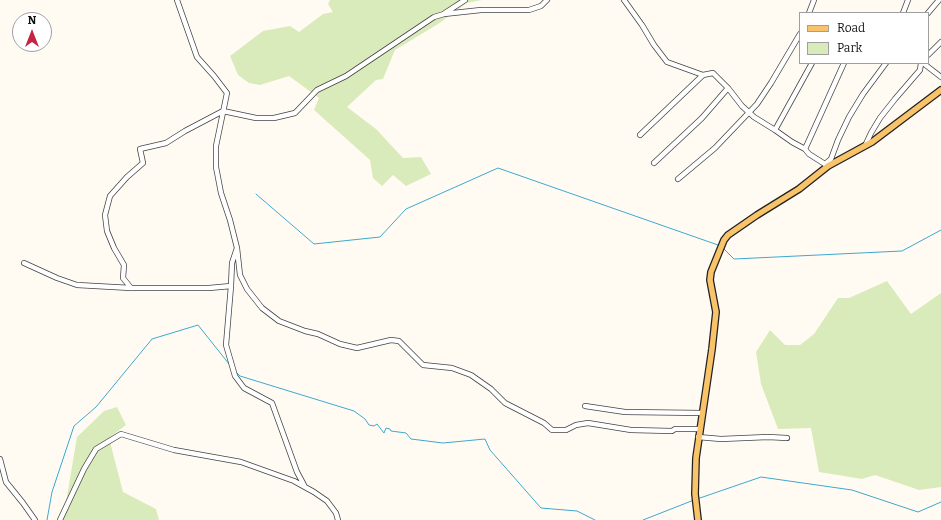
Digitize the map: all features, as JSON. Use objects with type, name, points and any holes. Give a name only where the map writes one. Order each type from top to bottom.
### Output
[{"type":"main road","points":[[698,520],[695,494],[696,458],[716,326],[716,312],[710,280],[718,251],[724,240],[728,235],[799,189],[827,165],[865,146],[941,90]]},
{"type":"street","points":[[177,0],[197,57],[227,93],[216,146],[216,167],[221,193],[237,248],[240,274],[247,289],[262,308],[279,321],[305,331],[318,334],[340,344],[357,348],[391,340],[399,341],[423,365],[452,368],[471,375],[491,388],[505,403],[544,423],[552,430],[566,430],[576,425],[588,423],[631,430],[672,431],[675,429],[700,429]]},
{"type":"street","points":[[131,288],[123,278],[124,265],[114,248],[107,231],[105,215],[110,196],[127,177],[143,163],[140,149],[166,143],[185,131],[223,112],[256,118],[274,118],[295,113],[317,90],[346,76],[422,24],[444,14],[465,0]]},
{"type":"street","points":[[444,14],[481,10],[530,10],[541,6],[547,0]]},
{"type":"street","points":[[624,0],[667,62],[703,75]]},
{"type":"street","points":[[809,12],[814,0]]},
{"type":"street","points":[[903,12],[908,0]]},
{"type":"street","points":[[929,12],[939,0]]},
{"type":"street","points":[[678,179],[715,148],[757,104],[799,36]]},
{"type":"street","points":[[929,54],[941,42]]},
{"type":"street","points":[[776,130],[811,64]]},
{"type":"street","points":[[805,149],[844,64]]},
{"type":"street","points":[[640,135],[703,75],[713,72],[754,117],[805,149],[809,154],[827,165],[849,117],[863,94],[885,64]]},
{"type":"street","points":[[865,146],[880,118],[920,70],[922,64]]},
{"type":"street","points":[[923,64],[941,77]]},
{"type":"street","points":[[654,163],[702,118],[728,88]]},
{"type":"street","points":[[237,248],[232,263],[226,345],[235,376],[244,388],[272,403],[297,472],[304,486]]},
{"type":"street","points":[[24,263],[57,278],[77,285],[131,288],[209,288],[230,286]]},
{"type":"street","points":[[585,406],[625,412],[703,413]]},
{"type":"street","points":[[60,520],[84,469],[96,450],[121,434],[174,450],[241,462],[294,481],[327,501],[336,513],[338,520]]},
{"type":"street","points":[[698,437],[721,439],[768,437],[787,438]]},
{"type":"street","points":[[0,458],[6,482],[35,520]]},
{"type":"green space","points":[[330,0],[482,0],[467,3],[438,24],[395,50],[383,79],[376,80],[347,107],[376,129],[403,158],[421,157],[431,174],[406,186],[393,175],[382,186],[373,178],[370,160],[314,110],[319,98],[289,76],[260,85],[249,83],[238,75],[230,56],[263,31],[290,26],[299,32],[323,14],[333,12],[328,4]]},
{"type":"green space","points":[[887,281],[911,314],[941,293],[941,487],[919,490],[875,475],[862,479],[819,472],[811,428],[778,429],[761,384],[756,352],[770,330],[785,345],[800,345],[814,334],[838,298],[849,298]]},
{"type":"green space","points":[[117,407],[126,425],[109,438],[123,492],[156,509],[159,520],[63,520],[77,437],[104,411]]},
{"type":"waterway","points":[[256,194],[314,244],[380,237],[406,209],[498,168],[718,245]]},
{"type":"waterway","points":[[723,248],[734,259],[902,251],[941,230]]},
{"type":"waterway","points":[[47,520],[52,492],[74,426],[96,407],[152,339],[198,325],[229,364]]},
{"type":"waterway","points":[[237,373],[240,376],[354,411],[365,419],[369,425],[374,426],[377,424],[384,433],[386,428],[390,429],[391,431],[406,433],[411,439],[443,443],[485,439],[490,450],[541,508],[577,511],[595,520]]},
{"type":"waterway","points":[[697,499],[761,477],[852,490],[918,512],[941,502]]},
{"type":"waterway","points":[[643,520],[694,500]]}]
